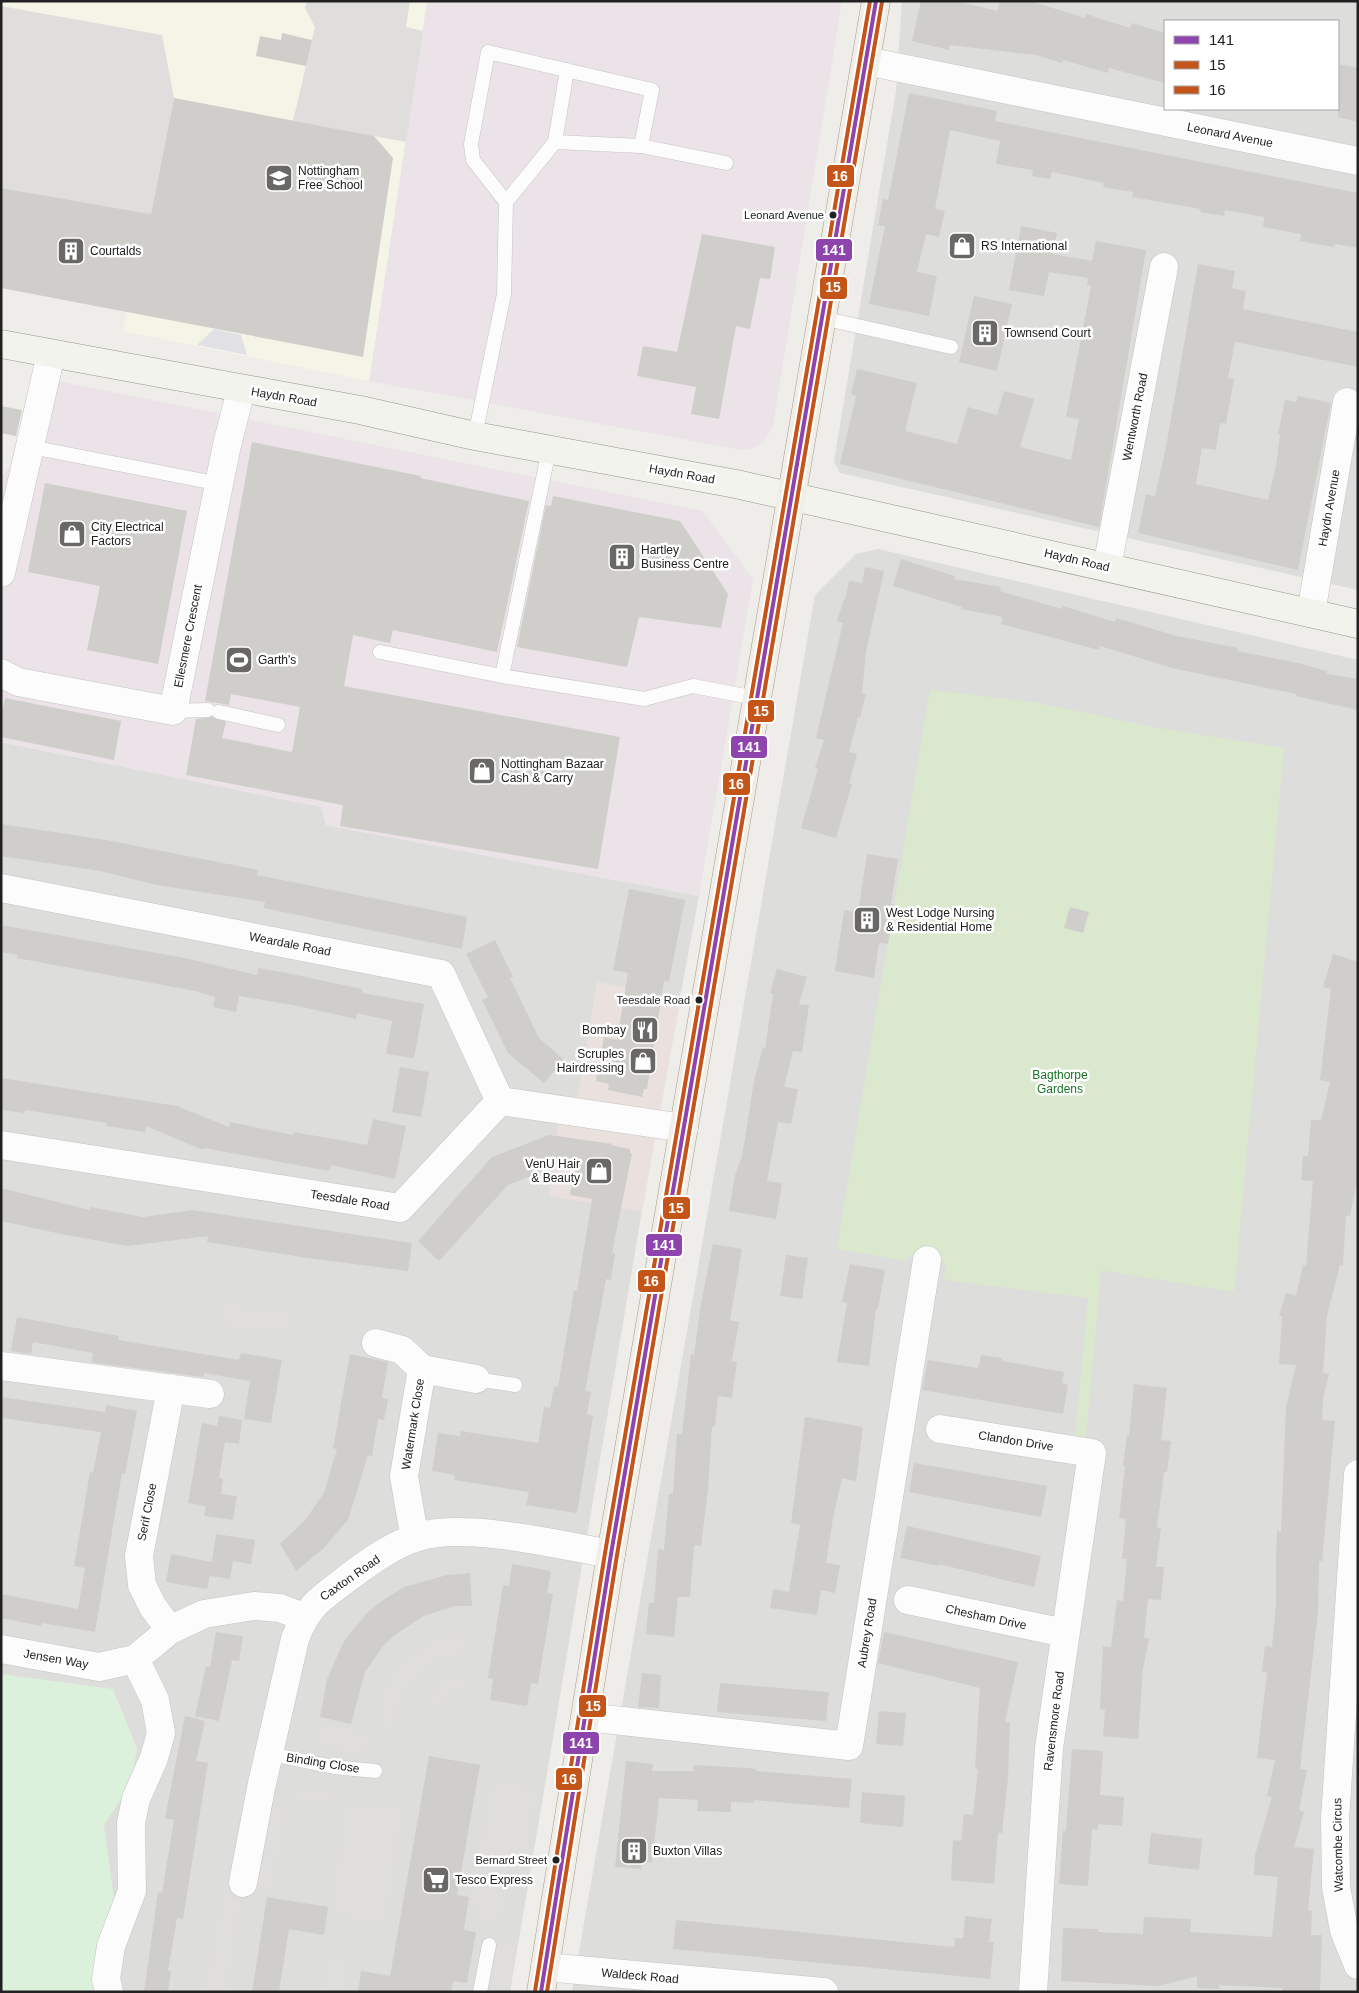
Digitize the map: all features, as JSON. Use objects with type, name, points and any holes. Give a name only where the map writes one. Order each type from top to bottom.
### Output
[{"type":"main road","points":[[543,1980],[611,1554],[876,1]]},
{"type":"street","name":"Leonard Avenue","points":[[866,61],[1358,161]]},
{"type":"street","name":"Wentworth Road","points":[[1107,567],[1164,267]]},
{"type":"street","name":"Haydn Road","points":[[1,344],[241,390],[360,410],[475,436],[724,482],[1358,624]]},
{"type":"street","points":[[1,573],[9,509],[31,447],[51,354]]},
{"type":"street","name":"Ellesmere Crescent","points":[[173,710],[241,390]]},
{"type":"street","name":"Haydn Avenue","points":[[1311,613],[1348,402]]},
{"type":"street","points":[[1,673],[18,682],[173,710]]},
{"type":"street","name":"Weardale Road","points":[[1,888],[441,974],[500,1101]]},
{"type":"street","points":[[500,1101],[684,1128]]},
{"type":"street","name":"Teesdale Road","points":[[1,1145],[400,1208],[500,1101]]},
{"type":"street","name":"Aubrey Road","points":[[586,1716],[849,1746],[927,1260]]},
{"type":"street","name":"Watermark Close","points":[[376,1343],[402,1350],[422,1369],[476,1379]]},
{"type":"street","points":[[1,1366],[210,1394]]},
{"type":"street","name":"Watermark Close","points":[[418,1537],[412,1523],[404,1476],[422,1369]]},
{"type":"street","name":"Serif Close","points":[[170,1630],[153,1607],[142,1585],[139,1556],[171,1388]]},
{"type":"street","name":"Clandon Drive","points":[[940,1429],[1092,1453]]},
{"type":"street","name":"Ravensmore Road","points":[[1033,1992],[1049,1748],[1092,1453]]},
{"type":"street","name":"Watcombe Circus","points":[[1358,1474],[1352,1638],[1342,1723],[1335,1819],[1336,1887],[1344,1930],[1358,1965]]},
{"type":"street","name":"Caxton Road","points":[[243,1883],[261,1788],[295,1638],[303,1618],[316,1602],[362,1568],[418,1537],[462,1531],[611,1554]]},
{"type":"street","name":"Chesham Drive","points":[[908,1600],[1065,1633]]},
{"type":"street","name":"Jensen Way","points":[[1,1649],[99,1667],[135,1659],[170,1630],[204,1614],[254,1606],[280,1608],[303,1618]]},
{"type":"street","points":[[109,1992],[106,1979],[111,1946],[132,1891],[131,1823],[136,1799],[154,1758],[161,1733],[155,1700],[135,1659]]},
{"type":"street","name":"Waldeck Road","points":[[543,1980],[824,1992]]},
{"type":"lane","points":[[506,202],[473,160],[471,144],[488,52],[652,90],[641,146]]},
{"type":"lane","points":[[475,436],[504,294],[506,202],[555,142],[566,70]]},
{"type":"lane","points":[[555,142],[641,146],[726,163]]},
{"type":"lane","points":[[822,318],[951,347]]},
{"type":"lane","points":[[31,447],[220,484]]},
{"type":"lane","points":[[502,676],[549,450]]},
{"type":"lane","points":[[380,652],[502,676],[644,699],[692,686],[756,698]]},
{"type":"lane","points":[[173,710],[214,711],[278,725]]},
{"type":"lane","points":[[476,1379],[515,1385]]},
{"type":"lane","name":"Binding Close","points":[[270,1754],[334,1767],[375,1771]]},
{"type":"lane","points":[[480,1992],[489,1945]]},
{"type":"shaded area","name":"Nottingham Free School","points":[[1,1],[427,1],[369,381],[123,331],[127,312],[1,6]]},
{"type":"shaded area","points":[[307,1],[410,1],[406,27],[423,31],[406,142],[293,121],[315,27],[305,8]]},
{"type":"shaded area","points":[[427,1],[842,1],[773,425],[764,442],[757,447],[742,450],[369,381]]},
{"type":"shaded area","points":[[902,1],[1358,1],[1358,590],[840,473],[834,461],[896,91]]},
{"type":"shaded area","points":[[1,6],[162,35],[174,98],[151,214],[1,188]]},
{"type":"shaded area","points":[[214,329],[241,335],[247,355],[197,345]]},
{"type":"shaded area","points":[[37,377],[703,511],[753,580],[699,896],[326,825],[321,807],[1,742],[1,477],[20,454]]},
{"type":"shaded area","points":[[878,549],[1358,660],[1358,1992],[572,1992],[815,595],[856,554]]},
{"type":"shaded area","points":[[1,742],[321,807],[326,825],[699,896],[659,1110],[510,1992],[1,1992]]},
{"type":"shaded area","points":[[597,982],[681,997],[642,1211],[549,1196],[559,1112],[575,1114]]},
{"type":"shaded area","points":[[222,1303],[290,1313],[286,1335],[219,1325]]},
{"type":"shaded area","points":[[462,1632],[465,1652],[439,1659],[421,1670],[404,1689],[393,1728],[376,1725],[382,1696],[396,1669],[428,1643],[443,1635]]},
{"type":"shaded area","points":[[466,1673],[467,1689],[446,1698],[440,1711],[420,1708],[444,1679]]},
{"type":"shaded area","points":[[319,1724],[369,1732],[367,1747],[355,1752],[314,1745]]},
{"type":"shaded area","points":[[245,1737],[261,1740],[257,1769],[241,1766]]},
{"type":"shaded area","points":[[492,1781],[538,1788],[526,1864],[509,1862],[503,1914],[485,1926],[470,1897]]},
{"type":"shaded area","points":[[293,1787],[342,1795],[340,1807],[291,1799]]},
{"type":"shaded area","points":[[347,1800],[402,1810],[387,1926],[329,1914]]},
{"type":"shaded area","points":[[269,1807],[286,1809],[273,1890],[255,1886]]},
{"type":"shaded area","points":[[221,1895],[241,1898],[227,1992],[205,1992]]},
{"type":"shaded area","points":[[498,1943],[517,1946],[509,1992],[490,1992]]},
{"type":"shaded area","points":[[329,1957],[348,1959],[342,1992],[323,1992]]},
{"type":"green space","name":"Bagthorpe Gardens","points":[[930,690],[1038,703],[1153,727],[1284,748],[1234,1292],[1101,1270],[1086,1437],[1075,1436],[1088,1298],[944,1280],[946,1263],[907,1256],[907,1261],[837,1249]]},
{"type":"green space","points":[[1,1674],[113,1689],[137,1748],[131,1784],[104,1825],[114,1898],[97,1954],[96,1992],[1,1992]]},
{"type":"building","points":[[921,1],[955,1],[998,11],[1000,1],[1030,1],[1085,18],[1086,14],[1130,28],[1132,23],[1164,33],[1164,83],[1109,68],[1108,73],[1063,60],[1062,63],[1036,55],[950,45],[949,50],[912,41]]},
{"type":"building","points":[[282,33],[312,40],[306,66],[256,56],[260,36],[281,40]]},
{"type":"building","points":[[1339,64],[1358,68],[1358,122],[1338,117]]},
{"type":"building","points":[[909,93],[997,111],[995,121],[1358,193],[1358,248],[1335,244],[1334,247],[1300,241],[1301,234],[1263,227],[1264,217],[1225,210],[1224,216],[1200,212],[1201,209],[1132,197],[1133,192],[1103,187],[1104,183],[1052,172],[1050,179],[1032,176],[1033,170],[996,164],[1000,141],[950,130],[935,209],[945,211],[939,237],[926,234],[917,272],[937,276],[929,316],[869,304],[885,226],[878,225],[883,199],[888,200]]},
{"type":"building","points":[[174,98],[374,136],[393,158],[363,357],[1,288],[1,188],[151,214]]},
{"type":"building","points":[[1021,226],[1057,233],[1053,254],[1092,261],[1096,241],[1146,250],[1099,527],[840,464],[856,396],[851,394],[857,369],[917,383],[905,431],[957,444],[968,407],[997,415],[1004,391],[1034,399],[1020,447],[1071,460],[1079,419],[1066,417],[1091,286],[1087,285],[1088,278],[1049,272],[1044,296],[1009,290]]},
{"type":"building","points":[[702,234],[775,247],[770,279],[760,278],[750,329],[736,326],[719,419],[691,414],[696,387],[637,376],[643,346],[677,352]]},
{"type":"building","points":[[1198,264],[1235,271],[1232,288],[1246,291],[1243,309],[1358,332],[1358,367],[1235,342],[1228,378],[1234,379],[1226,424],[1220,423],[1216,450],[1202,448],[1196,484],[1268,500],[1276,465],[1280,434],[1278,434],[1285,400],[1296,402],[1298,396],[1331,403],[1298,570],[1138,533],[1146,494],[1155,496],[1166,447]]},
{"type":"building","name":"Townsend Court","points":[[974,296],[1012,304],[997,371],[959,362]]},
{"type":"building","points":[[1,406],[22,410],[16,436],[1,433]]},
{"type":"building","points":[[252,442],[421,476],[420,478],[529,501],[497,652],[393,630],[390,643],[353,635],[344,686],[620,737],[598,869],[340,826],[343,805],[186,775],[196,719],[212,717],[226,722],[222,738],[292,752],[300,707],[231,694],[229,705],[205,701]]},
{"type":"building","points":[[45,483],[187,511],[158,664],[87,650],[100,586],[28,572]]},
{"type":"building","name":"Hartley Business Centre","points":[[553,496],[680,521],[728,594],[721,628],[639,617],[627,667],[517,647],[546,505],[551,506]]},
{"type":"building","points":[[901,559],[955,576],[954,579],[1001,587],[1000,591],[1062,609],[1063,606],[1115,622],[1116,618],[1177,636],[1238,648],[1237,651],[1298,663],[1327,671],[1327,674],[1358,679],[1358,710],[1296,696],[1296,694],[1172,668],[1100,646],[1099,650],[1001,624],[1003,617],[962,609],[962,607],[893,586]]},
{"type":"building","points":[[865,567],[884,571],[866,652],[862,693],[866,694],[849,752],[857,754],[849,783],[852,784],[836,838],[801,828],[818,769],[815,768],[824,740],[816,738],[843,623],[837,621],[845,600],[849,581],[862,583]]},
{"type":"building","points":[[5,698],[121,721],[114,760],[1,737],[1,716]]},
{"type":"building","points":[[1,824],[106,840],[258,870],[257,875],[467,917],[462,949],[264,908],[265,902],[157,885],[100,871],[1,856]]},
{"type":"building","name":"West Lodge Nursing & Residential Home","points":[[867,854],[898,859],[891,904],[894,904],[888,944],[879,943],[874,978],[835,971],[844,910],[858,912]]},
{"type":"building","points":[[629,889],[685,900],[669,982],[664,981],[647,1089],[644,1089],[642,1097],[608,1090],[609,1084],[596,1081],[604,1037],[617,1040],[628,973],[613,970]]},
{"type":"building","points":[[1070,907],[1089,912],[1083,933],[1064,928]]},
{"type":"building","points":[[1,925],[185,958],[257,975],[258,968],[282,972],[362,989],[362,993],[424,1004],[414,1058],[386,1054],[392,1021],[357,1013],[356,1019],[298,1006],[239,996],[236,1012],[213,1007],[215,997],[195,991],[17,958],[18,955],[1,952]]},
{"type":"building","points":[[495,940],[513,977],[510,978],[539,1038],[564,1060],[544,1083],[508,1053],[482,1000],[488,997],[466,954]]},
{"type":"building","points":[[1333,954],[1358,962],[1358,1177],[1350,1216],[1346,1215],[1343,1265],[1340,1265],[1327,1316],[1323,1373],[1329,1374],[1323,1399],[1322,1420],[1335,1421],[1322,1561],[1319,1561],[1318,1612],[1300,1769],[1307,1770],[1299,1810],[1304,1812],[1294,1847],[1314,1849],[1308,1910],[1312,1911],[1311,1935],[1322,1935],[1320,1992],[1282,1992],[1282,1988],[1219,1985],[1219,1989],[1197,1988],[1197,1976],[1159,1986],[1061,1981],[1063,1928],[1098,1929],[1098,1932],[1143,1934],[1144,1917],[1191,1919],[1190,1932],[1272,1937],[1278,1877],[1254,1875],[1255,1855],[1272,1797],[1267,1796],[1275,1760],[1257,1758],[1267,1672],[1262,1672],[1265,1646],[1272,1647],[1276,1606],[1277,1531],[1281,1532],[1286,1407],[1296,1365],[1279,1364],[1282,1316],[1279,1316],[1286,1293],[1296,1296],[1303,1265],[1306,1266],[1313,1181],[1301,1180],[1303,1156],[1308,1156],[1311,1120],[1321,1120],[1330,1082],[1320,1080],[1331,989],[1323,987]]},
{"type":"building","points":[[777,969],[807,977],[799,1004],[809,1005],[802,1052],[793,1051],[784,1087],[798,1089],[791,1124],[778,1122],[767,1181],[782,1183],[776,1219],[729,1211],[735,1175],[742,1157],[754,1081],[763,1048],[765,1049],[773,994],[770,993]]},
{"type":"building","points":[[400,1067],[429,1072],[421,1117],[392,1112]]},
{"type":"building","points":[[1,1078],[177,1106],[229,1127],[230,1122],[293,1135],[294,1132],[367,1145],[373,1119],[406,1126],[395,1179],[331,1165],[329,1171],[204,1148],[203,1150],[146,1126],[145,1132],[106,1126],[107,1123],[25,1110],[25,1113],[1,1110]]},
{"type":"building","points":[[549,1135],[613,1144],[610,1145],[630,1149],[630,1153],[632,1153],[612,1253],[615,1253],[611,1280],[606,1279],[585,1391],[591,1392],[587,1414],[593,1416],[577,1513],[526,1505],[529,1492],[454,1480],[455,1475],[432,1471],[438,1433],[460,1436],[461,1431],[538,1443],[544,1407],[550,1408],[554,1386],[558,1387],[574,1290],[577,1291],[592,1199],[570,1195],[577,1158],[508,1185],[439,1261],[418,1241],[492,1157]]},
{"type":"building","points":[[1,1188],[90,1210],[91,1207],[143,1217],[193,1210],[412,1243],[408,1271],[307,1258],[207,1242],[208,1236],[128,1246],[66,1235],[1,1221]]},
{"type":"building","points":[[713,1244],[742,1249],[730,1320],[739,1322],[732,1361],[737,1362],[732,1398],[718,1396],[715,1427],[712,1426],[708,1489],[701,1546],[694,1545],[690,1597],[678,1597],[674,1637],[646,1634],[649,1603],[654,1603],[658,1549],[664,1550],[669,1494],[673,1494],[677,1434],[682,1434],[691,1354],[694,1355],[700,1309]]},
{"type":"building","points":[[786,1255],[808,1258],[802,1299],[780,1296]]},
{"type":"building","points":[[850,1264],[885,1270],[878,1309],[876,1309],[869,1366],[837,1362],[847,1303],[842,1302]]},
{"type":"building","points":[[17,1317],[119,1336],[118,1340],[239,1360],[241,1353],[282,1360],[271,1423],[244,1419],[250,1381],[204,1373],[204,1377],[96,1363],[92,1362],[93,1353],[33,1342],[31,1354],[11,1351]]},
{"type":"building","points":[[350,1354],[388,1362],[382,1398],[388,1399],[384,1420],[378,1419],[372,1456],[368,1455],[348,1520],[323,1549],[296,1571],[280,1544],[305,1520],[324,1493],[337,1449],[333,1448]]},
{"type":"building","points":[[981,1355],[1002,1358],[1002,1361],[1064,1372],[1062,1383],[1068,1385],[1063,1414],[922,1390],[928,1360],[978,1368]]},
{"type":"building","points":[[1134,1384],[1167,1388],[1161,1440],[1171,1441],[1167,1472],[1164,1472],[1157,1528],[1161,1528],[1156,1567],[1164,1567],[1161,1600],[1148,1599],[1144,1638],[1149,1639],[1143,1669],[1138,1739],[1103,1736],[1105,1710],[1100,1709],[1103,1646],[1111,1647],[1117,1600],[1123,1601],[1127,1559],[1122,1559],[1126,1519],[1119,1518],[1125,1466],[1123,1465],[1127,1435],[1129,1435]]},
{"type":"building","points":[[1,1397],[105,1412],[106,1405],[137,1411],[125,1474],[122,1473],[95,1632],[42,1623],[41,1626],[1,1618],[1,1594],[78,1609],[85,1568],[74,1566],[90,1472],[93,1473],[101,1432],[1,1418]]},
{"type":"building","points":[[219,1416],[242,1420],[239,1444],[225,1442],[219,1478],[223,1479],[221,1494],[237,1496],[233,1520],[204,1516],[206,1506],[188,1503],[202,1423],[217,1426]]},
{"type":"building","points":[[805,1417],[863,1427],[856,1481],[842,1478],[833,1518],[826,1563],[840,1565],[835,1593],[821,1590],[817,1615],[770,1608],[773,1589],[789,1592],[800,1525],[791,1523]]},
{"type":"building","points":[[914,1463],[1047,1486],[1041,1517],[909,1492]]},
{"type":"building","points":[[907,1526],[1041,1556],[1034,1587],[939,1564],[939,1566],[900,1558]]},
{"type":"building","points":[[216,1534],[255,1540],[251,1564],[233,1561],[230,1579],[210,1576],[212,1564],[207,1589],[166,1582],[171,1554],[212,1562]]},
{"type":"building","points":[[512,1564],[551,1571],[547,1593],[553,1594],[538,1684],[531,1683],[527,1706],[490,1700],[493,1679],[488,1678],[503,1585],[509,1586]]},
{"type":"building","points":[[470,1573],[472,1606],[455,1606],[424,1616],[396,1634],[383,1646],[365,1672],[351,1724],[320,1717],[327,1679],[344,1641],[367,1613],[380,1602],[404,1587],[447,1575]]},
{"type":"building","points":[[216,1632],[243,1636],[239,1661],[232,1660],[219,1721],[195,1716],[206,1666],[210,1667]]},
{"type":"building","points":[[884,1632],[1018,1662],[1005,1722],[1010,1722],[1008,1778],[1002,1833],[998,1833],[994,1884],[951,1880],[953,1840],[961,1841],[964,1814],[973,1815],[978,1769],[975,1769],[980,1688],[878,1663]]},
{"type":"building","points":[[642,1673],[661,1675],[659,1708],[638,1707]]},
{"type":"building","points":[[720,1683],[829,1692],[826,1721],[717,1712]]},
{"type":"building","points":[[879,1711],[906,1713],[903,1746],[876,1744]]},
{"type":"building","points":[[185,1716],[205,1721],[196,1761],[208,1763],[183,1919],[177,1918],[168,1971],[171,1971],[168,1992],[144,1992],[158,1892],[162,1893],[174,1820],[165,1818]]},
{"type":"building","points":[[1072,1749],[1103,1751],[1100,1795],[1124,1797],[1122,1826],[1098,1824],[1098,1830],[1092,1829],[1088,1886],[1059,1884],[1063,1831],[1066,1831]]},
{"type":"building","points":[[429,1756],[480,1765],[457,1895],[469,1897],[464,1930],[476,1932],[467,1983],[453,1981],[451,1992],[358,1992],[361,1971],[390,1976]]},
{"type":"building","points":[[626,1761],[653,1764],[652,1771],[694,1771],[694,1765],[747,1768],[756,1769],[756,1771],[852,1779],[849,1808],[754,1800],[754,1803],[731,1802],[731,1812],[697,1811],[698,1800],[659,1798],[652,1863],[642,1862],[641,1869],[615,1867]]},
{"type":"building","points":[[862,1792],[905,1796],[903,1827],[860,1823]]},
{"type":"building","points":[[1151,1833],[1202,1839],[1199,1870],[1148,1864]]},
{"type":"building","points":[[267,1897],[328,1907],[324,1935],[289,1929],[279,1992],[252,1992]]},
{"type":"building","points":[[965,1916],[992,1919],[989,1942],[994,1942],[990,1979],[673,1949],[676,1920],[954,1947],[955,1938],[963,1938]]},
{"type":"transit line","name":"16","points":[[535,1991],[605,1553],[870,1]]},
{"type":"transit line","name":"141","points":[[541,1992],[611,1554],[876,1]]},
{"type":"transit line","name":"15","points":[[547,1992],[617,1555],[882,2]]},
{"type":"place","name":"Nottingham Free School","points":[[279,178]]},
{"type":"place","name":"Leonard Avenue","points":[[833,215]]},
{"type":"place","name":"RS International","points":[[962,246]]},
{"type":"place","name":"Courtalds","points":[[71,251]]},
{"type":"place","name":"Townsend Court","points":[[985,333]]},
{"type":"place","name":"City Electrical Factors","points":[[72,534]]},
{"type":"place","name":"Hartley Business Centre","points":[[622,557]]},
{"type":"place","name":"Garth's","points":[[239,660]]},
{"type":"place","name":"Nottingham Bazaar Cash & Carry","points":[[482,771]]},
{"type":"place","name":"West Lodge Nursing & Residential Home","points":[[867,920]]},
{"type":"place","name":"Teesdale Road","points":[[699,1000]]},
{"type":"place","name":"Bombay","points":[[645,1030]]},
{"type":"place","name":"Scruples Hairdressing","points":[[643,1061]]},
{"type":"place","name":"VenU Hair & Beauty","points":[[599,1171]]},
{"type":"place","name":"Buxton Villas","points":[[634,1851]]},
{"type":"place","name":"Bernard Street","points":[[556,1860]]},
{"type":"place","name":"Tesco Express","points":[[436,1880]]}]
